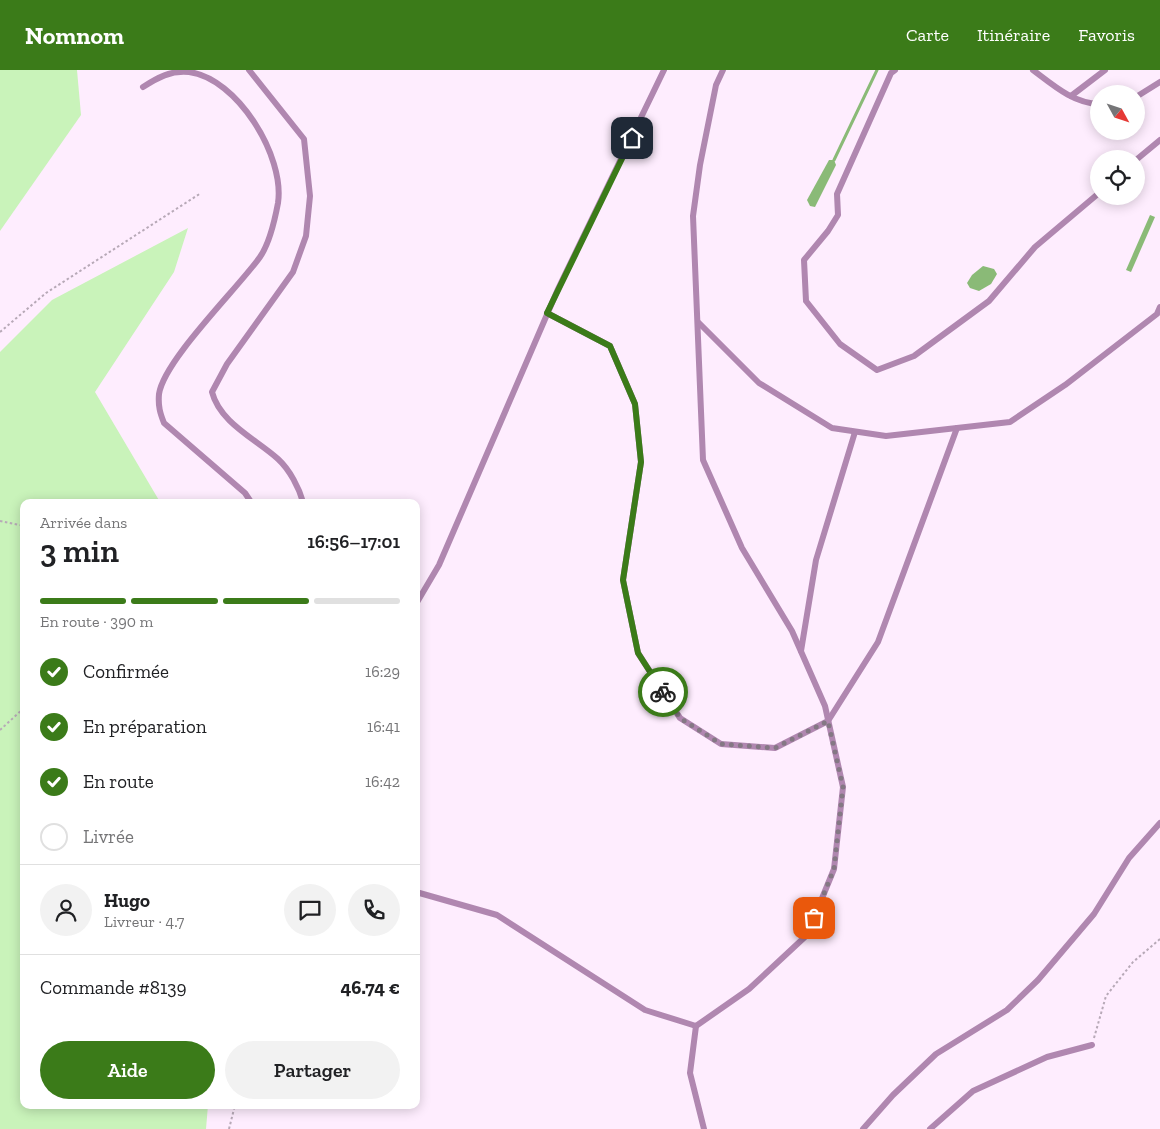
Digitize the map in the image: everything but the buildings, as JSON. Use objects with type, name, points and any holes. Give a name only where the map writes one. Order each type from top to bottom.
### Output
[{"type":"lane","points":[[249,70],[304,139],[310,196],[306,236],[293,272],[227,364],[212,392],[215,404],[235,425],[280,461],[300,490],[302,499]]},
{"type":"lane","points":[[420,597],[438,565],[547,313],[664,70]]},
{"type":"lane","points":[[704,1129],[690,1073],[696,1026],[749,989],[807,935],[834,869],[843,787],[825,706],[792,631],[742,548],[703,460],[693,216],[700,164],[716,85],[723,70]]},
{"type":"lane","points":[[895,70],[837,194],[838,215],[828,231],[804,260],[806,301],[840,344],[877,370],[914,356],[989,301],[1035,247],[1090,200]]},
{"type":"lane","points":[[1033,70],[1071,96],[1084,103],[1090,103]]},
{"type":"lane","points":[[1071,96],[1105,70]]},
{"type":"lane","points":[[143,87],[163,75],[188,72],[212,79],[232,97],[252,120],[265,140],[275,163],[278,202],[261,256],[227,294],[181,355],[159,392],[158,410],[164,423],[245,493],[249,499]]},
{"type":"lane","points":[[1145,91],[1160,82]]},
{"type":"lane","points":[[1145,152],[1160,140]]},
{"type":"lane","points":[[698,323],[759,383],[832,428],[886,436],[1010,422],[1065,385],[1157,314],[1160,307]]},
{"type":"lane","points":[[547,313],[610,346],[635,404],[641,462],[623,580],[638,653],[680,718],[721,744],[775,748],[828,721],[878,642],[957,428]]},
{"type":"lane","points":[[801,652],[816,560],[855,432]]},
{"type":"lane","points":[[863,1129],[893,1095],[936,1054],[1007,1010],[1038,980],[1094,914],[1130,858],[1160,823]]},
{"type":"lane","points":[[420,893],[497,915],[645,1010],[696,1026]]},
{"type":"lane","points":[[930,1129],[973,1091],[1047,1057],[1092,1045]]},
{"type":"path","points":[[0,332],[46,293],[202,193]]},
{"type":"path","points":[[0,521],[20,525]]},
{"type":"path","points":[[0,730],[20,712]]},
{"type":"path","points":[[1092,1045],[1106,996],[1134,962],[1160,939]]},
{"type":"path","points":[[230,1129],[234,1109]]},
{"type":"shaded area","points":[[0,70],[77,70],[81,115],[0,231]]},
{"type":"shaded area","points":[[829,160],[834,160],[836,165],[815,207],[810,206],[807,200]]},
{"type":"shaded area","points":[[1150,215],[1155,217],[1131,272],[1126,270]]},
{"type":"shaded area","points":[[188,228],[174,272],[95,392],[158,499],[20,499],[20,1109],[208,1109],[206,1129],[0,1129],[0,352],[52,300]]},
{"type":"shaded area","points":[[983,266],[994,269],[997,274],[991,284],[979,291],[970,288],[967,283],[972,275]]},
{"type":"waterway","points":[[834,160],[877,70]]},
{"type":"way so far","points":[[663,692],[680,718],[721,744],[775,748],[828,721],[843,787],[834,869],[814,918]]},
{"type":"route","points":[[632,138],[547,313],[610,346],[635,404],[641,462],[623,580],[638,653],[663,692]]}]
